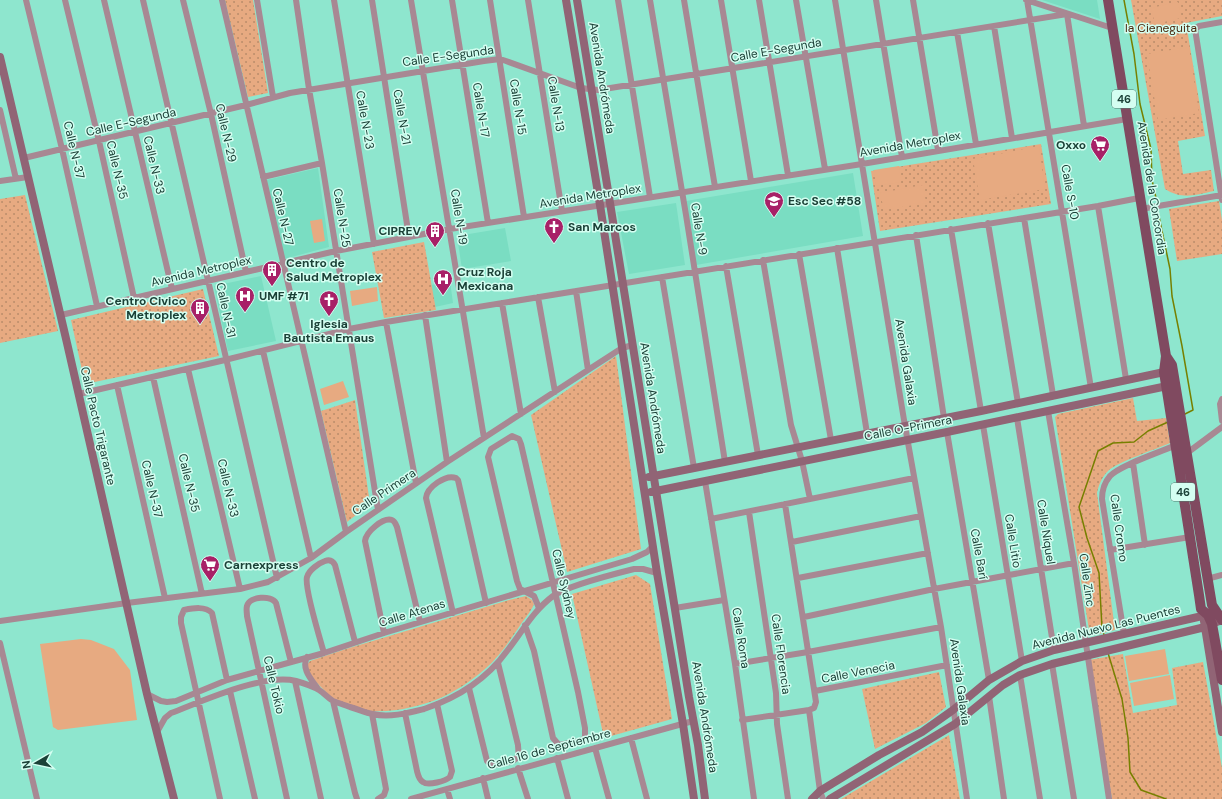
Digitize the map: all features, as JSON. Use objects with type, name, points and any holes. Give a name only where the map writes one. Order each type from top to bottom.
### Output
[{"type":"main road","name":"Avenida de la Concordia","points":[[1108,0],[1139,198],[1166,356],[1172,365],[1168,371],[1187,453],[1212,605],[1222,680]]},
{"type":"main road","name":"Avenida de la Concordia","points":[[1171,385],[1176,445],[1190,537],[1213,617]]},
{"type":"street","name":"Calle N-37","points":[[26,0],[62,149],[97,306]]},
{"type":"street","name":"Calle N-35","points":[[65,0],[99,140],[134,298]]},
{"type":"street","name":"Calle N-33","points":[[104,0],[172,289]]},
{"type":"street","name":"Calle N-31","points":[[143,0],[225,360],[277,578]]},
{"type":"street","name":"Calle N-29","points":[[183,0],[211,114],[246,272]]},
{"type":"street","name":"Calle N-27","points":[[222,0],[346,532]]},
{"type":"street","points":[[257,0],[273,97]]},
{"type":"street","name":"Calle N-25","points":[[296,0],[309,89],[378,510]]},
{"type":"street","name":"Calle N-23","points":[[334,0],[374,244]]},
{"type":"street","name":"Calle N-21","points":[[372,0],[409,237]]},
{"type":"street","name":"Calle N-19","points":[[411,0],[484,438]]},
{"type":"street","name":"Calle N-17","points":[[452,0],[488,224]]},
{"type":"street","name":"Calle N-15","points":[[490,0],[524,217]]},
{"type":"street","name":"Calle N-13","points":[[528,0],[562,211]]},
{"type":"street","name":"Avenida Andrómeda","points":[[566,0],[694,799]]},
{"type":"street","name":"Avenida Andrómeda","points":[[577,0],[705,799]]},
{"type":"street","points":[[618,0],[650,197]]},
{"type":"street","name":"Calle N-9","points":[[650,0],[725,462]]},
{"type":"street","points":[[684,0],[715,187]]},
{"type":"street","points":[[720,0],[751,181]]},
{"type":"street","points":[[758,0],[788,175]]},
{"type":"street","points":[[796,0],[825,169]]},
{"type":"street","name":"Avenida Galaxia","points":[[835,0],[876,242],[904,426],[941,627],[967,799]]},
{"type":"street","points":[[876,0],[902,157]]},
{"type":"street","points":[[913,0],[938,150]]},
{"type":"street","points":[[1026,0],[1112,28]]},
{"type":"street","name":"Calle S-10","points":[[1026,0],[1091,388]]},
{"type":"street","name":"Calle E-Segunda","points":[[24,158],[246,106],[273,97],[309,89],[463,64],[500,60],[513,63],[581,88],[603,90],[1067,14]]},
{"type":"street","points":[[1067,14],[1084,126]]},
{"type":"street","points":[[1141,209],[1222,197],[1195,29],[1199,26],[1222,22]]},
{"type":"street","points":[[994,26],[1012,138]]},
{"type":"street","points":[[957,32],[976,144]]},
{"type":"street","name":"Calle Pacto Trigarante","points":[[0,57],[4,89],[16,126],[24,158],[147,694],[174,799]]},
{"type":"street","points":[[0,110],[2,128],[16,179]]},
{"type":"street","name":"Avenida Metroplex","points":[[61,315],[336,251],[450,229],[862,164],[1127,119]]},
{"type":"street","points":[[2,128],[16,126]]},
{"type":"street","points":[[263,177],[322,163]]},
{"type":"street","points":[[0,181],[28,177]]},
{"type":"street","points":[[79,394],[263,351],[349,328],[1062,212],[1139,198]]},
{"type":"street","points":[[1098,206],[1126,379]]},
{"type":"street","points":[[1024,218],[1053,395]]},
{"type":"street","points":[[988,223],[1018,403]]},
{"type":"street","points":[[951,229],[981,411]]},
{"type":"street","points":[[916,235],[944,418]]},
{"type":"street","points":[[837,248],[867,433]]},
{"type":"street","points":[[799,254],[831,440]]},
{"type":"street","points":[[762,260],[791,425],[802,461],[810,500]]},
{"type":"street","points":[[726,266],[758,455]]},
{"type":"street","points":[[662,277],[694,468]]},
{"type":"street","points":[[576,291],[588,370]]},
{"type":"street","points":[[538,297],[555,392]]},
{"type":"street","points":[[502,303],[521,414]]},
{"type":"street","points":[[425,315],[447,462]]},
{"type":"street","points":[[386,322],[416,483]]},
{"type":"street","name":"Calle Primera","points":[[0,622],[127,603],[240,589],[268,582],[311,558],[447,462],[622,348],[633,346]]},
{"type":"street","points":[[263,351],[311,558]]},
{"type":"street","name":"Calle N-33","points":[[188,369],[240,589]]},
{"type":"street","name":"Calle O-Primera","points":[[643,478],[981,411],[1168,371]]},
{"type":"street","name":"Calle N-35","points":[[153,377],[202,594]]},
{"type":"street","name":"Calle N-37","points":[[117,385],[165,598]]},
{"type":"street","name":"Calle O-Primera","points":[[645,493],[983,425],[1171,385]]},
{"type":"street","points":[[1221,400],[1220,408],[1222,421]]},
{"type":"street","name":"Calle Zinc","points":[[1048,411],[1074,563],[1109,799]]},
{"type":"street","name":"Calle Níquel","points":[[1017,418],[1054,650]]},
{"type":"street","name":"Calle Litio","points":[[983,425],[1022,661]]},
{"type":"street","points":[[1187,453],[1222,427]]},
{"type":"street","name":"Calle Barí","points":[[947,432],[989,680]]},
{"type":"street","name":"Calle Sydney","points":[[524,592],[520,589],[517,581],[488,457],[491,449],[509,437],[519,439],[521,444],[585,728],[585,737],[580,741],[559,745],[553,738],[534,650],[525,625]]},
{"type":"street","name":"Calle Cromo","points":[[1120,634],[1102,499],[1103,488],[1116,471],[1176,445]]},
{"type":"street","points":[[1133,463],[1145,545]]},
{"type":"street","points":[[453,612],[426,498],[431,488],[449,477],[456,478],[460,485],[486,603]]},
{"type":"street","points":[[711,518],[810,500],[914,478]]},
{"type":"street","name":"Calle Roma","points":[[705,481],[735,664],[754,799]]},
{"type":"street","points":[[785,504],[815,691]]},
{"type":"street","name":"Calle Florencia","points":[[749,512],[778,706],[777,715],[788,799]]},
{"type":"street","points":[[792,542],[921,516]]},
{"type":"street","points":[[384,633],[365,540],[365,537],[370,530],[383,521],[392,520],[398,528],[420,622]]},
{"type":"street","points":[[1110,550],[1190,537]]},
{"type":"street","name":"Calle Atenas","points":[[147,694],[161,701],[176,701],[227,680],[632,559],[647,552],[653,546]]},
{"type":"street","points":[[798,578],[928,553]]},
{"type":"street","points":[[324,652],[306,578],[311,570],[326,560],[334,562],[355,642]]},
{"type":"street","points":[[804,617],[934,589],[1074,563]]},
{"type":"street","points":[[307,657],[305,662],[306,671],[318,689],[333,701],[372,714],[387,715],[405,713],[449,699],[469,688],[488,674],[539,608],[555,595],[568,588],[634,569],[643,569],[657,573]]},
{"type":"street","points":[[584,574],[586,583]]},
{"type":"street","points":[[1207,579],[1222,575]]},
{"type":"street","points":[[524,592],[534,596],[539,608]]},
{"type":"street","name":"Calle Tokio","points":[[288,799],[247,616],[247,606],[249,602],[254,599],[274,599],[278,607],[291,662]]},
{"type":"street","points":[[675,608],[724,600]]},
{"type":"street","points":[[220,799],[181,623],[182,613],[187,610],[204,608],[212,613],[227,680]]},
{"type":"street","name":"Avenida Nuevo Las Puentes","points":[[812,799],[820,791],[878,755],[922,732],[953,710],[989,680],[1022,661],[1054,650],[1120,634],[1213,617]]},
{"type":"street","name":"Avenida Nuevo Las Puentes","points":[[830,799],[955,724],[1003,685],[1020,675],[1052,664],[1119,648],[1213,617]]},
{"type":"street","name":"Avenida de la Concordia","points":[[1213,617],[1222,732]]},
{"type":"street","points":[[735,664],[941,627]]},
{"type":"street","points":[[0,643],[38,799]]},
{"type":"street","points":[[469,688],[487,761],[492,765],[513,760],[518,755],[518,745],[498,663]]},
{"type":"street","points":[[1052,664],[1074,799]]},
{"type":"street","name":"Calle Venecia","points":[[809,710],[814,708],[816,702],[815,691],[947,665]]},
{"type":"street","points":[[1020,675],[1040,799]]},
{"type":"street","points":[[157,732],[161,724],[171,713],[230,691],[262,682],[279,680],[295,681],[318,689]]},
{"type":"street","points":[[295,681],[322,799]]},
{"type":"street","points":[[230,691],[256,799]]},
{"type":"street","points":[[989,696],[1004,799]]},
{"type":"street","points":[[333,701],[354,793],[357,799]]},
{"type":"street","points":[[405,713],[420,780],[428,784],[448,779],[451,774],[451,766],[437,704]]},
{"type":"street","points":[[742,720],[809,710],[820,791],[823,799]]},
{"type":"street","points":[[372,714],[386,792],[379,798]]},
{"type":"street","name":"Calle 16 de Septiembre","points":[[410,799],[693,721]]},
{"type":"street","points":[[631,738],[647,799]]},
{"type":"street","points":[[595,748],[608,799]]},
{"type":"street","points":[[557,758],[568,799]]},
{"type":"street","points":[[518,768],[528,799]]},
{"type":"street","points":[[483,778],[488,799]]},
{"type":"street","points":[[447,789],[450,799]]},
{"type":"shaded area","points":[[1042,0],[1097,0],[1100,19]]},
{"type":"shaded area","points":[[318,168],[329,247],[284,259],[266,180]]},
{"type":"shaded area","name":"Esc Sec #58","points":[[853,173],[863,236],[696,265],[686,201]]},
{"type":"shaded area","points":[[676,203],[685,265],[629,274],[617,212]]},
{"type":"shaded area","points":[[505,228],[511,261],[462,269],[457,236]]},
{"type":"shaded area","name":"UMF #71","points":[[261,276],[276,341],[228,351],[214,286]]},
{"type":"shaded area","name":"Cruz Roja Mexicana","points":[[450,281],[453,303],[435,307],[431,285]]},
{"type":"green space","points":[[225,0],[253,0],[268,93],[248,97]]},
{"type":"green space","name":"la Cieneguita","points":[[1131,0],[1222,0],[1222,16],[1186,23],[1205,136],[1178,141],[1183,174],[1211,170],[1214,191],[1183,196],[1177,195],[1165,189]]},
{"type":"green space","points":[[1178,2],[1181,18],[1155,24],[1151,8]]},
{"type":"green space","points":[[1189,47],[1199,113],[1158,120],[1147,54]]},
{"type":"green space","points":[[1041,144],[1051,204],[880,231],[871,171]]},
{"type":"green space","points":[[1039,146],[1045,189],[980,200],[973,159]]},
{"type":"green space","points":[[899,166],[901,182],[876,186],[874,170]]},
{"type":"green space","points":[[923,185],[926,203],[884,210],[880,193]]},
{"type":"green space","points":[[25,195],[58,331],[0,343],[0,199]]},
{"type":"green space","points":[[1219,201],[1222,220],[1222,254],[1177,261],[1169,209]]},
{"type":"green space","points":[[322,219],[325,241],[314,243],[310,221]]},
{"type":"green space","points":[[424,242],[436,310],[384,318],[372,252]]},
{"type":"green space","points":[[377,287],[378,301],[352,306],[350,291]]},
{"type":"green space","points":[[203,289],[219,356],[85,384],[71,320]]},
{"type":"green space","points":[[616,356],[641,549],[567,572],[531,415]]},
{"type":"green space","points":[[343,381],[349,397],[324,405],[320,389]]},
{"type":"green space","points":[[1133,398],[1137,421],[1166,418],[1170,443],[1113,467],[1102,478],[1097,493],[1115,630],[1090,636],[1055,417],[1058,414]]},
{"type":"green space","points":[[355,400],[370,504],[347,522],[321,411]]},
{"type":"green space","points":[[636,575],[650,584],[672,719],[604,738],[572,594]]},
{"type":"green space","points":[[526,596],[532,600],[534,604],[533,607],[508,644],[495,659],[463,686],[425,704],[395,710],[380,711],[351,707],[337,701],[326,692],[314,680],[308,669],[307,665],[310,661]]},
{"type":"green space","points":[[81,639],[91,640],[114,649],[130,670],[137,720],[58,730],[53,727],[40,644]]},
{"type":"green space","points":[[1165,649],[1169,674],[1129,681],[1125,656]]},
{"type":"green space","points":[[1123,654],[1133,713],[1177,705],[1172,668],[1203,662],[1222,768],[1222,799],[1112,799],[1089,660]]},
{"type":"green space","points":[[939,672],[946,707],[926,723],[875,749],[862,689]]},
{"type":"green space","points":[[1170,675],[1174,699],[1134,706],[1130,683]]},
{"type":"green space","points":[[949,735],[960,799],[841,799]]},
{"type":"waterway","points":[[1124,0],[1134,54],[1140,104],[1151,149],[1152,180],[1156,198]]},
{"type":"waterway","points":[[1158,212],[1170,269],[1172,296],[1193,410],[1185,414]]},
{"type":"waterway","points":[[1104,635],[1102,628],[1099,573],[1087,538],[1079,507],[1098,451],[1113,443],[1134,442],[1148,431],[1168,422]]},
{"type":"waterway","points":[[1108,653],[1122,699],[1128,738],[1130,772],[1141,790],[1166,799]]},
{"type":"place","name":"Oxxo","points":[[1100,162]]},
{"type":"place","name":"Esc Sec #58","points":[[774,218]]},
{"type":"place","name":"San Marcos","points":[[554,244]]},
{"type":"place","name":"CIPREV","points":[[435,248]]},
{"type":"place","name":"Centro de Salud Metroplex","points":[[272,287]]},
{"type":"place","name":"Cruz Roja Mexicana","points":[[443,296]]},
{"type":"place","name":"UMF #71","points":[[245,313]]},
{"type":"place","name":"Iglesia Bautista Emaus","points":[[329,317]]},
{"type":"place","name":"Centro Civico Metroplex","points":[[200,325]]},
{"type":"place","name":"Carnexpress","points":[[210,582]]}]
